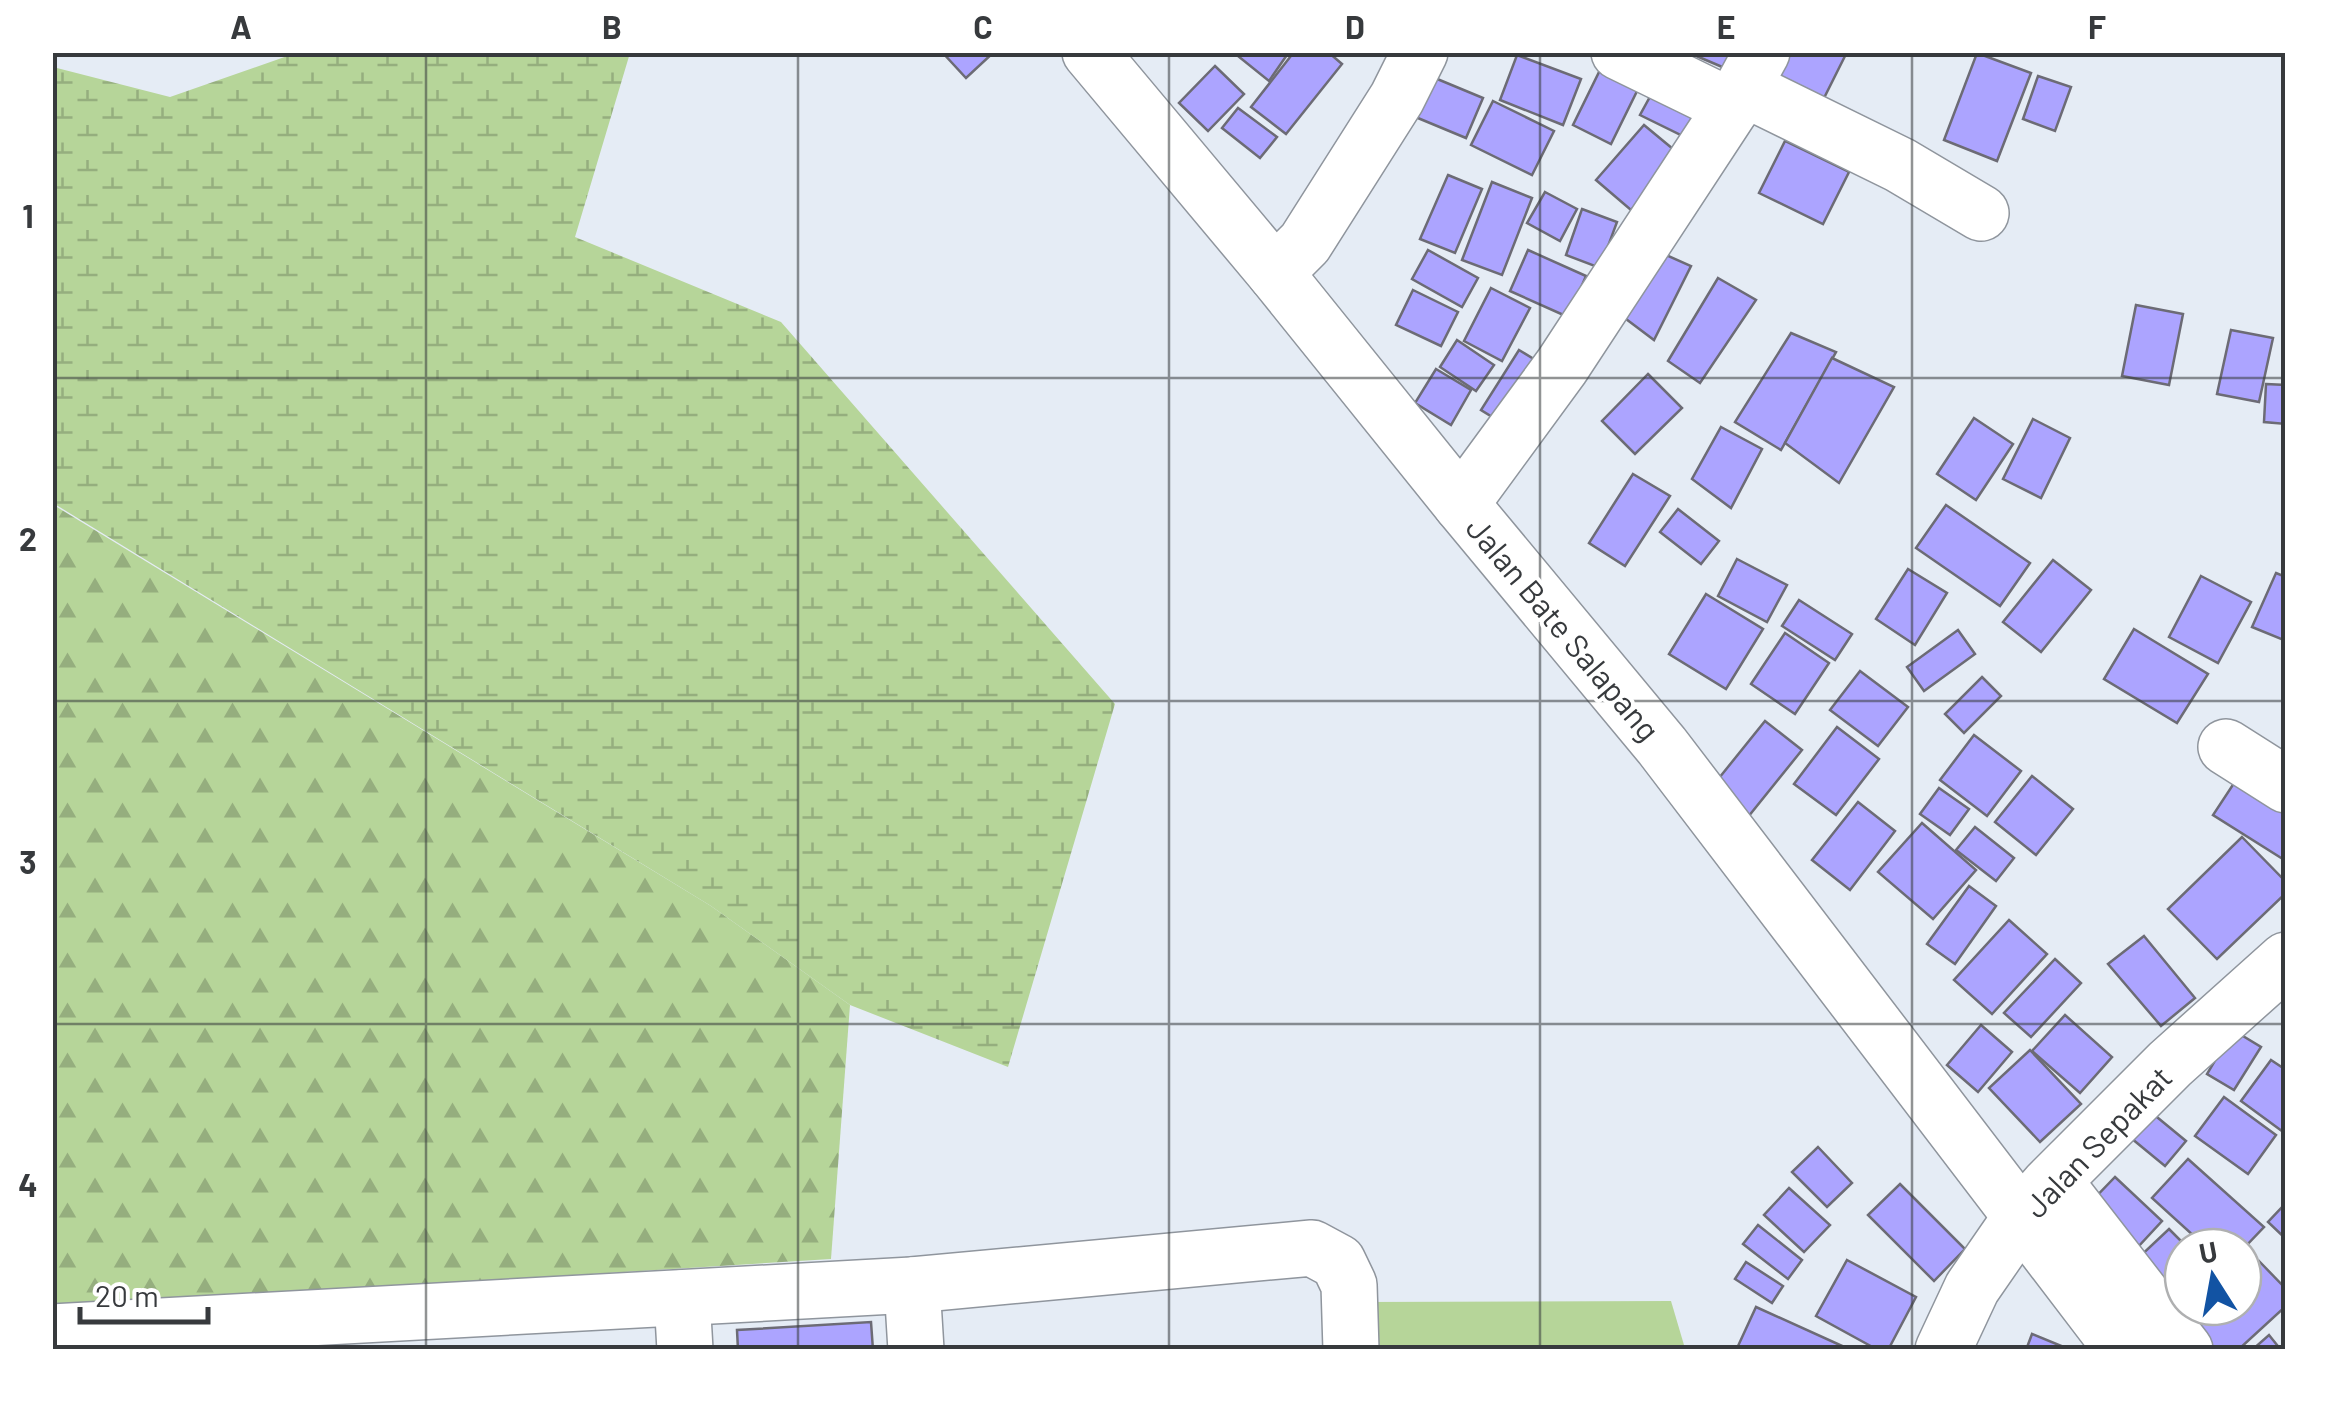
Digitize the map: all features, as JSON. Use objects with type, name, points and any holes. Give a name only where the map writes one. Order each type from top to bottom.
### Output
[{"type":"street","name":"Jalan Bate Salapang","points":[[1090,52],[1288,260],[1472,490],[1662,746],[2038,1198]]},
{"type":"street","points":[[1288,260],[1396,98],[1420,52]]},
{"type":"street","points":[[1620,52],[1746,82],[1981,213]]},
{"type":"street","points":[[1472,490],[1562,366],[1746,82]]},
{"type":"street","points":[[2226,746],[2286,785]]},
{"type":"street","name":"Jalan Sepakat","points":[[1942,1350],[1972,1288],[2038,1198],[2170,1064],[2286,960]]},
{"type":"street","points":[[2038,1198],[2123,1350]]},
{"type":"street","points":[[2038,1198],[2185,1350]]},
{"type":"street","points":[[52,1332],[683,1324],[912,1285],[1312,1248],[1338,1262],[1350,1285],[1351,1350]]},
{"type":"street","points":[[912,1285],[916,1350]]},
{"type":"green space","points":[[296,53],[630,53],[575,237],[781,322],[1115,704],[1008,1067],[850,1005],[711,906],[53,503],[53,67],[170,97]]},
{"type":"green space","points":[[52,504],[711,906],[850,1005],[831,1259],[53,1308]]},
{"type":"green space","points":[[1671,1301],[1684,1345],[1682,1350],[1366,1349],[1364,1302]]},
{"type":"building","points":[[942,52],[994,52],[966,78]]},
{"type":"building","points":[[1233,52],[1289,52],[1269,81]]},
{"type":"building","points":[[1294,52],[1328,52],[1342,64],[1286,134],[1251,107]]},
{"type":"building","points":[[1687,52],[1734,52],[1727,69]]},
{"type":"building","points":[[1786,52],[1847,52],[1819,108],[1770,84]]},
{"type":"building","points":[[1977,53],[2031,73],[1997,161],[1944,140]]},
{"type":"building","points":[[1517,55],[1581,79],[1563,125],[1500,100]]},
{"type":"building","points":[[1215,66],[1244,94],[1208,131],[1179,103]]},
{"type":"building","points":[[1602,66],[1640,85],[1611,144],[1573,125]]},
{"type":"building","points":[[1418,71],[1483,98],[1466,138],[1401,111]]},
{"type":"building","points":[[2038,76],[2071,87],[2055,131],[2023,119]]},
{"type":"building","points":[[1657,84],[1703,107],[1687,138],[1640,115]]},
{"type":"building","points":[[1493,101],[1554,131],[1532,175],[1471,145]]},
{"type":"building","points":[[1238,108],[1277,137],[1260,158],[1222,128]]},
{"type":"building","points":[[1644,125],[1679,154],[1631,210],[1596,180]]},
{"type":"building","points":[[1785,141],[1849,172],[1823,224],[1759,193]]},
{"type":"building","points":[[1448,175],[1482,189],[1455,253],[1420,239]]},
{"type":"building","points":[[1492,182],[1532,198],[1502,275],[1462,260]]},
{"type":"building","points":[[1545,192],[1577,209],[1560,241],[1527,223]]},
{"type":"building","points":[[1582,209],[1617,222],[1600,268],[1566,255]]},
{"type":"building","points":[[1648,247],[1691,266],[1654,340],[1610,307]]},
{"type":"building","points":[[1428,250],[1478,278],[1462,307],[1412,279]]},
{"type":"building","points":[[1528,250],[1586,276],[1568,317],[1510,291]]},
{"type":"building","points":[[1718,278],[1756,300],[1700,383],[1668,361]]},
{"type":"building","points":[[1491,288],[1530,308],[1502,361],[1464,341]]},
{"type":"building","points":[[1413,290],[1458,312],[1441,346],[1396,325]]},
{"type":"building","points":[[2136,305],[2183,314],[2169,385],[2122,376]]},
{"type":"building","points":[[2231,330],[2273,338],[2259,402],[2217,394]]},
{"type":"building","points":[[1791,333],[1836,352],[1781,450],[1735,422]]},
{"type":"building","points":[[1457,340],[1494,365],[1476,391],[1440,367]]},
{"type":"building","points":[[1519,350],[1545,366],[1507,426],[1481,410]]},
{"type":"building","points":[[1832,358],[1894,387],[1839,483],[1785,443]]},
{"type":"building","points":[[1436,369],[1471,390],[1451,425],[1415,403]]},
{"type":"building","points":[[1648,374],[1682,408],[1635,454],[1602,421]]},
{"type":"building","points":[[2266,384],[2286,385],[2286,424],[2264,422]]},
{"type":"building","points":[[1974,418],[2013,444],[1976,500],[1937,474]]},
{"type":"building","points":[[2033,419],[2070,438],[2041,498],[2003,479]]},
{"type":"building","points":[[1721,427],[1762,449],[1731,508],[1692,479]]},
{"type":"building","points":[[1633,474],[1670,496],[1625,566],[1589,543]]},
{"type":"building","points":[[1946,505],[2030,563],[2000,606],[1916,548]]},
{"type":"building","points":[[1678,509],[1719,541],[1701,564],[1660,532]]},
{"type":"building","points":[[1737,559],[1787,585],[1767,622],[1718,596]]},
{"type":"building","points":[[2053,560],[2091,590],[2041,652],[2003,622]]},
{"type":"building","points":[[1908,569],[1947,593],[1915,645],[1876,619]]},
{"type":"building","points":[[2276,573],[2286,577],[2286,641],[2252,627]]},
{"type":"building","points":[[2201,576],[2251,602],[2218,663],[2169,637]]},
{"type":"building","points":[[1706,594],[1763,629],[1726,689],[1669,654]]},
{"type":"building","points":[[1799,600],[1852,634],[1835,660],[1782,626]]},
{"type":"building","points":[[2134,629],[2208,674],[2177,723],[2104,679]]},
{"type":"building","points":[[1958,630],[1975,654],[1924,691],[1907,667]]},
{"type":"building","points":[[1785,633],[1829,663],[1795,714],[1751,684]]},
{"type":"building","points":[[1860,671],[1908,707],[1878,746],[1830,710]]},
{"type":"building","points":[[1982,677],[2001,696],[1964,733],[1945,714]]},
{"type":"building","points":[[1765,721],[1802,750],[1748,817],[1711,788]]},
{"type":"building","points":[[1837,727],[1879,759],[1836,815],[1794,784]]},
{"type":"building","points":[[1974,735],[2021,771],[1987,816],[1940,780]]},
{"type":"building","points":[[2242,771],[2286,800],[2286,861],[2213,815]]},
{"type":"building","points":[[2032,776],[2073,809],[2036,855],[1995,822]]},
{"type":"building","points":[[1939,788],[1969,809],[1950,835],[1920,814]]},
{"type":"building","points":[[1858,802],[1895,831],[1850,890],[1812,860]]},
{"type":"building","points":[[1922,823],[1976,870],[1933,919],[1878,872]]},
{"type":"building","points":[[1975,827],[2014,858],[1996,881],[1956,850]]},
{"type":"building","points":[[2242,837],[2286,882],[2286,893],[2217,959],[2168,909]]},
{"type":"building","points":[[1969,886],[1996,906],[1955,964],[1927,944]]},
{"type":"building","points":[[2009,920],[2047,954],[1992,1014],[1954,980]]},
{"type":"building","points":[[2144,936],[2195,998],[2161,1026],[2108,964]]},
{"type":"building","points":[[2055,959],[2081,983],[2031,1037],[2004,1013]]},
{"type":"building","points":[[2065,1015],[2112,1057],[2080,1093],[2032,1051]]},
{"type":"building","points":[[1981,1025],[2012,1052],[1978,1092],[1947,1065]]},
{"type":"building","points":[[2233,1030],[2261,1047],[2234,1090],[2207,1074]]},
{"type":"building","points":[[2030,1050],[2081,1104],[2040,1142],[1989,1088]]},
{"type":"building","points":[[2271,1060],[2286,1070],[2286,1134],[2241,1101]]},
{"type":"building","points":[[2224,1097],[2276,1135],[2248,1174],[2195,1136]]},
{"type":"building","points":[[2152,1113],[2186,1141],[2165,1166],[2131,1138]]},
{"type":"building","points":[[1818,1147],[1852,1183],[1827,1207],[1792,1172]]},
{"type":"building","points":[[2188,1159],[2264,1227],[2184,1227],[2152,1198]]},
{"type":"building","points":[[2115,1177],[2162,1221],[2137,1248],[2089,1204]]},
{"type":"building","points":[[1900,1184],[1965,1249],[1934,1281],[1868,1215]]},
{"type":"building","points":[[1789,1188],[1830,1225],[1804,1252],[1764,1215]]},
{"type":"building","points":[[2286,1203],[2286,1239],[2268,1222]]},
{"type":"building","points":[[1758,1225],[1802,1260],[1788,1279],[1743,1244]]},
{"type":"building","points":[[2163,1235],[2163,1290],[2135,1261]]},
{"type":"building","points":[[1847,1260],[1916,1297],[1888,1350],[1878,1350],[1816,1316]]},
{"type":"building","points":[[1746,1262],[1783,1286],[1772,1303],[1735,1279]]},
{"type":"building","points":[[2263,1265],[2286,1289],[2286,1306],[2238,1350],[2207,1350],[2187,1328],[2263,1327]]},
{"type":"building","points":[[1756,1307],[1851,1350],[1747,1350],[1738,1346]]},
{"type":"building","points":[[871,1322],[873,1350],[738,1350],[737,1330]]},
{"type":"building","points":[[2032,1334],[2071,1350],[2026,1350]]},
{"type":"building","points":[[2269,1335],[2281,1350],[2252,1350]]}]
